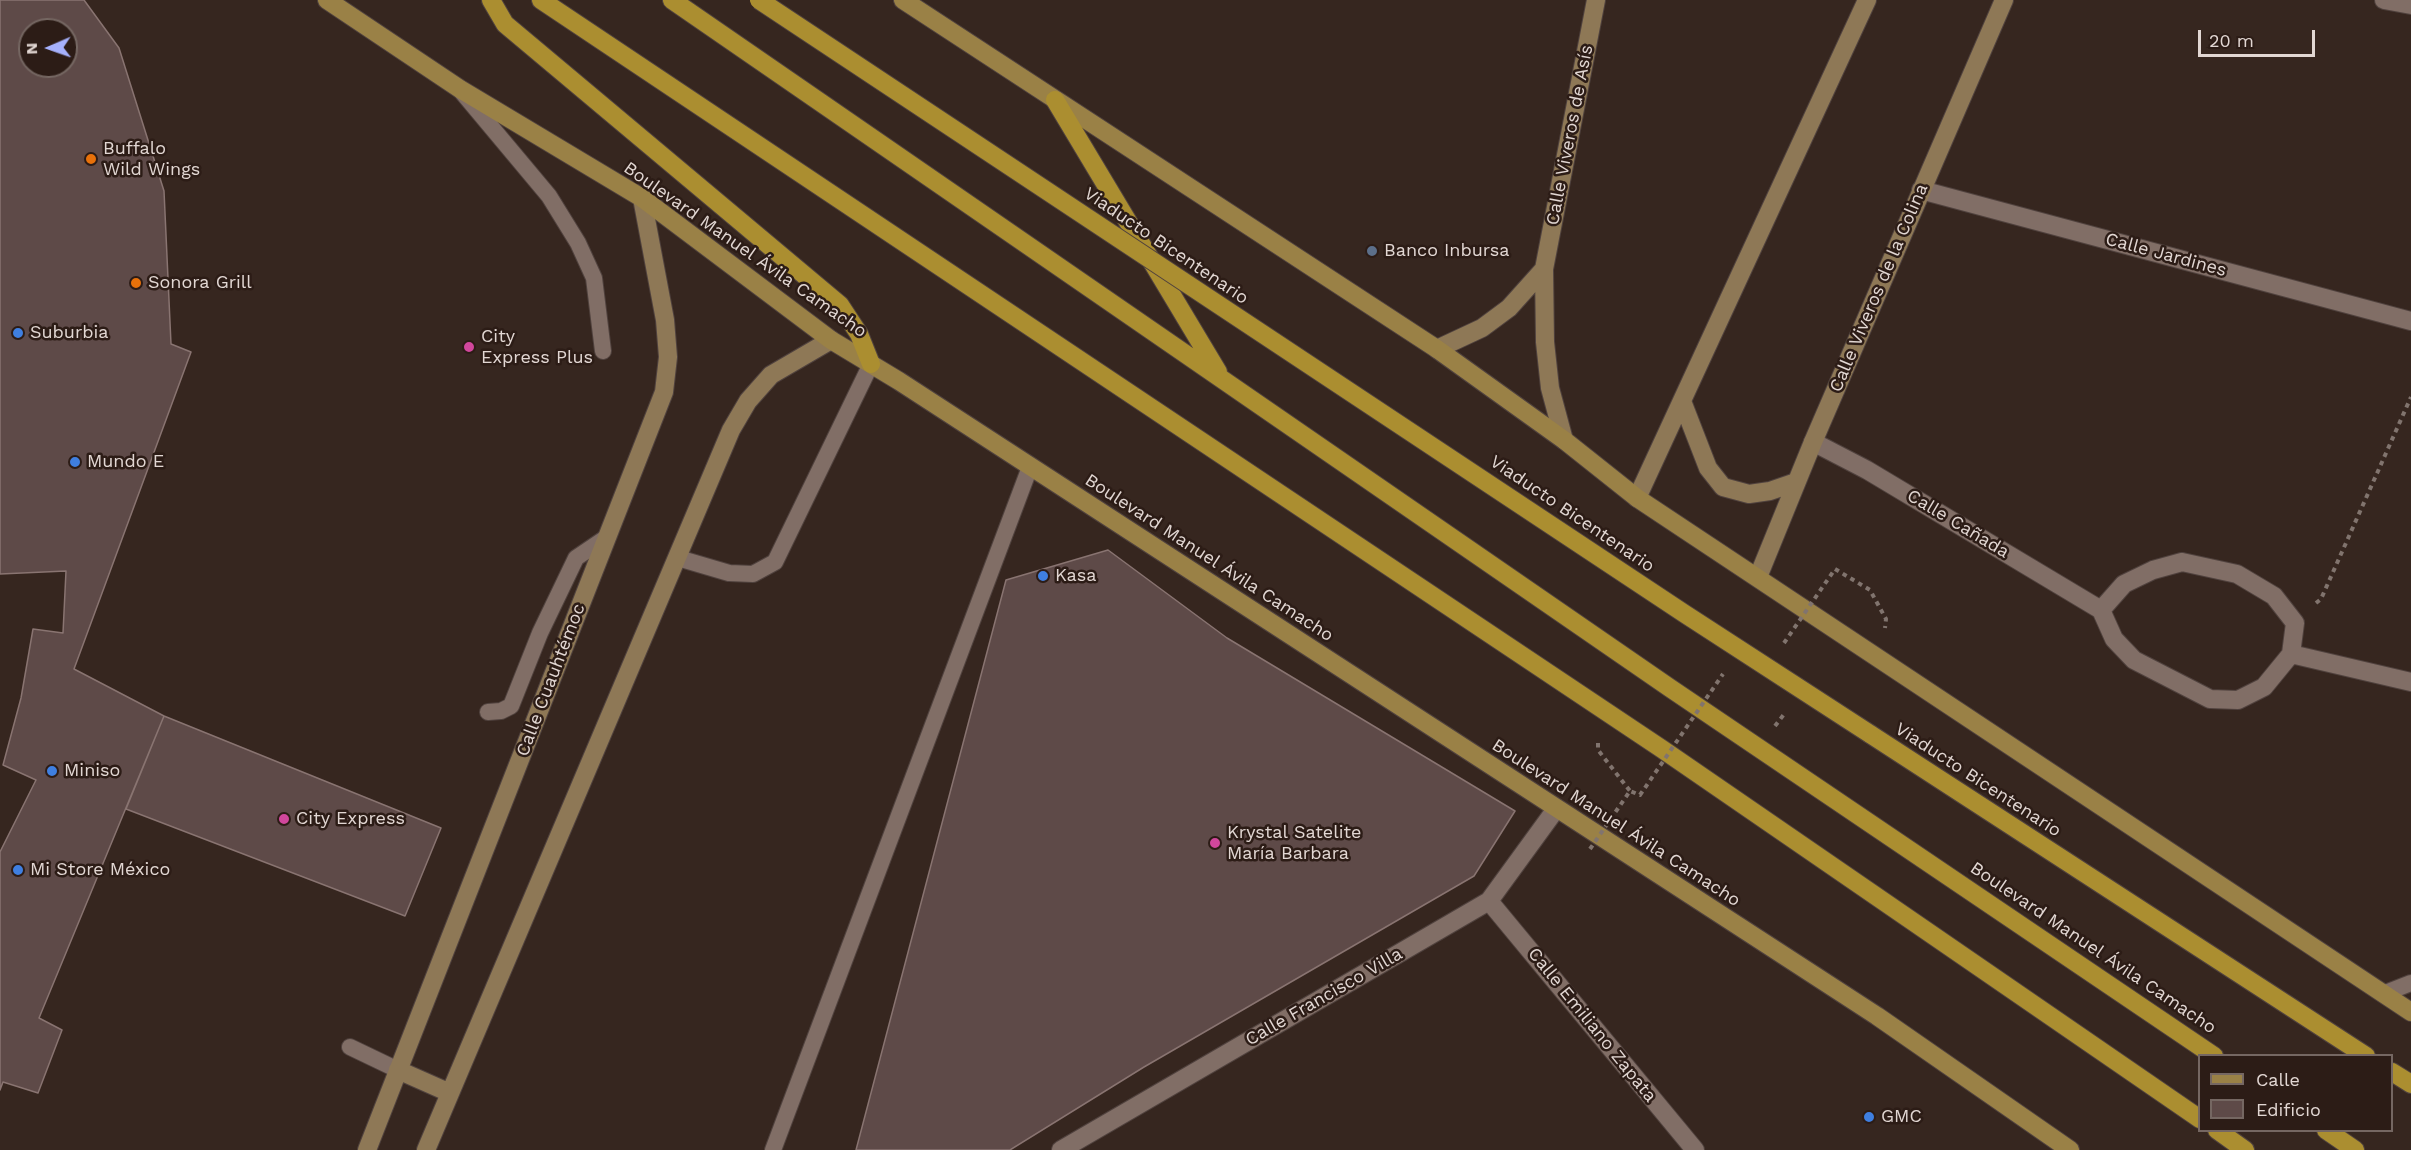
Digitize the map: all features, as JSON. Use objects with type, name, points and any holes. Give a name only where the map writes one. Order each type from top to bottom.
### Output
[{"type":"highway","points":[[491,0],[505,24],[840,305],[859,334],[871,364]]},
{"type":"highway","points":[[541,0],[1644,737],[2198,1118]]},
{"type":"highway","name":"Boulevard Manuel Ávila Camacho","points":[[672,0],[1690,702],[2211,1054]]},
{"type":"highway","name":"Viaducto Bicentenario","points":[[759,0],[1685,614],[2363,1054]]},
{"type":"highway","points":[[1054,100],[1222,379]]},
{"type":"highway","points":[[2393,1073],[2411,1084]]},
{"type":"highway","points":[[2218,1132],[2245,1150]]},
{"type":"highway","points":[[2328,1132],[2355,1150]]},
{"type":"main road","name":"Boulevard Manuel Ávila Camacho","points":[[327,0],[459,89],[642,198],[831,340],[1877,1016],[2070,1150]]},
{"type":"main road","points":[[903,0],[1437,349],[1564,440],[1637,498],[2411,1012]]},
{"type":"street","name":"Calle Viveros de Asís","points":[[1564,440],[1550,388],[1545,342],[1544,269],[1596,0]]},
{"type":"street","points":[[1637,498],[1867,0]]},
{"type":"street","name":"Calle Viveros de la Colina","points":[[1758,577],[1813,442],[2004,0]]},
{"type":"street","points":[[2384,0],[2411,5]]},
{"type":"street","name":"Calle Jardines","points":[[1922,190],[2411,321]]},
{"type":"street","name":"Calle Cuauhtémoc","points":[[366,1150],[664,392],[668,357],[664,312],[642,198]]},
{"type":"street","points":[[1437,349],[1482,328],[1509,308],[1544,269]]},
{"type":"street","points":[[426,1150],[731,430],[748,401],[771,375],[831,340]]},
{"type":"street","points":[[1682,401],[1708,468],[1723,487],[1749,494],[1770,491],[1797,482]]},
{"type":"street","name":"Calle Cañada","points":[[1813,442],[1867,470],[2101,610]]},
{"type":"street","points":[[2182,562],[2237,574],[2274,596],[2295,623],[2291,654],[2264,687],[2238,700],[2210,699],[2134,660],[2114,639],[2101,610],[2124,584],[2153,570],[2182,562]]},
{"type":"street","points":[[2291,654],[2411,682]]},
{"type":"street","name":"Calle Francisco Villa","points":[[1061,1150],[1489,901],[1556,809]]},
{"type":"street","name":"Calle Emiliano Zapata","points":[[1489,901],[1695,1150]]},
{"type":"street","points":[[398,1070],[450,1093]]},
{"type":"lane","points":[[459,89],[549,196],[578,243],[594,278],[603,351]]},
{"type":"lane","points":[[678,558],[729,573],[753,574],[775,562],[871,364]]},
{"type":"lane","points":[[773,1150],[1030,467]]},
{"type":"lane","points":[[488,712],[501,711],[511,706],[540,633],[576,558],[607,537]]},
{"type":"lane","points":[[2383,994],[2411,983]]},
{"type":"lane","points":[[350,1047],[398,1070]]},
{"type":"path","points":[[2295,623],[2320,599],[2411,397]]},
{"type":"path","points":[[1778,652],[1835,569],[1870,590]]},
{"type":"path","points":[[1598,750],[1630,791],[1640,795],[1724,673]]},
{"type":"path","points":[[1590,849],[1630,791]]},
{"type":"building","name":"Mundo E","points":[[0,0],[84,0],[119,48],[164,191],[171,344],[191,352],[74,669],[164,716],[39,1018],[62,1030],[38,1093],[3,1082],[0,1090],[0,852],[36,780],[3,765],[21,698],[33,629],[63,633],[66,571],[0,574]]},
{"type":"building","name":"Krystal Satelite María Barbara","points":[[1108,550],[1227,638],[1515,811],[1474,876],[1144,1067],[1010,1150],[856,1150],[1006,580]]},
{"type":"building","name":"City Express","points":[[164,716],[441,828],[405,916],[126,809]]},
{"type":"place","name":"Buffalo Wild Wings","points":[[91,159]]},
{"type":"place","name":"Banco Inbursa","points":[[1372,251]]},
{"type":"place","name":"Sonora Grill","points":[[136,283]]},
{"type":"place","name":"Suburbia","points":[[18,333]]},
{"type":"place","name":"City Express Plus","points":[[469,347]]},
{"type":"place","name":"Mundo E","points":[[75,462]]},
{"type":"place","name":"Kasa","points":[[1043,576]]},
{"type":"place","name":"Miniso","points":[[52,771]]},
{"type":"place","name":"City Express","points":[[284,819]]},
{"type":"place","name":"Krystal Satelite María Barbara","points":[[1215,843]]},
{"type":"place","name":"Mi Store México","points":[[18,870]]},
{"type":"place","name":"GMC","points":[[1869,1117]]}]
